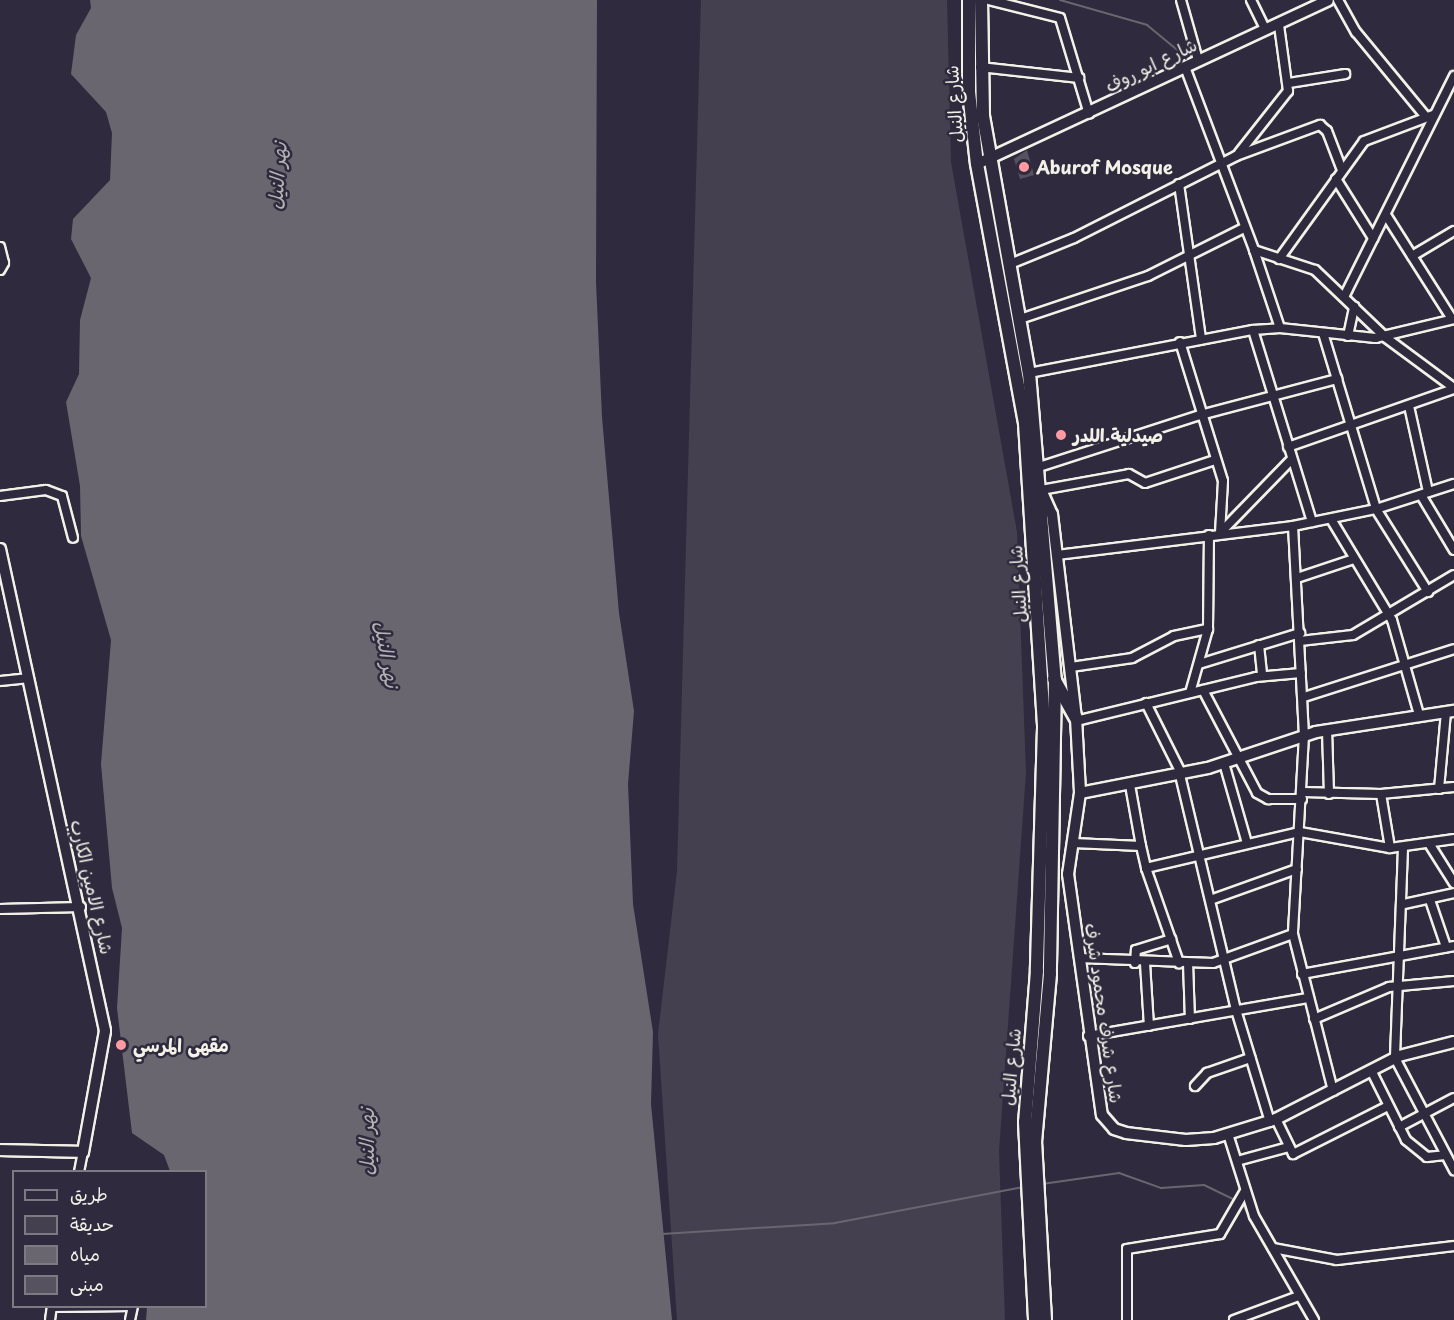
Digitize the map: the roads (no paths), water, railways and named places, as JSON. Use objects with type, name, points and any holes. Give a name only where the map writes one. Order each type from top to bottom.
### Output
[{"type":"main road","name":"شارع النيل","points":[[969,0],[969,92],[1023,404],[1041,661],[1044,792],[1031,1171]]},
{"type":"main road","name":"شارع النيل","points":[[981,0],[980,67],[983,163],[1010,264],[1029,373],[1039,467],[1055,680],[1050,974],[1031,1171]]},
{"type":"main road","points":[[1041,661],[1055,680],[1076,720]]},
{"type":"main road","points":[[1031,1171],[1045,1320]]},
{"type":"main road","points":[[1033,1201],[1035,1320]]},
{"type":"street","points":[[989,0],[1060,18],[1089,114]]},
{"type":"street","points":[[1181,0],[1198,60]]},
{"type":"street","points":[[1251,0],[1265,29]]},
{"type":"street","name":"شارع ابو روف","points":[[983,163],[1198,60],[1265,29],[1279,26],[1306,5],[1328,0]]},
{"type":"street","points":[[1338,0],[1356,32],[1430,116]]},
{"type":"street","points":[[1236,156],[1274,111],[1288,83],[1279,26]]},
{"type":"street","points":[[980,67],[1079,78]]},
{"type":"street","points":[[1185,67],[1223,162],[1280,328]]},
{"type":"street","points":[[1288,83],[1345,74]]},
{"type":"street","points":[[1344,297],[1386,215],[1430,116],[1454,76]]},
{"type":"street","points":[[1279,259],[1364,141],[1430,116]]},
{"type":"street","points":[[1010,264],[1074,238],[1236,156],[1324,125],[1342,170]]},
{"type":"street","points":[[1336,178],[1373,238]]},
{"type":"street","points":[[1179,184],[1201,339]]},
{"type":"street","points":[[1029,373],[1180,342],[1253,330],[1280,328],[1348,336],[1385,337],[1453,319],[1386,215]]},
{"type":"street","points":[[1020,319],[1123,285],[1188,257],[1244,228]]},
{"type":"street","points":[[1412,256],[1454,231]]},
{"type":"street","points":[[0,247],[0,270]]},
{"type":"street","points":[[1254,250],[1315,270],[1385,337],[1454,388]]},
{"type":"street","points":[[1348,336],[1354,307]]},
{"type":"street","points":[[1253,330],[1312,522]]},
{"type":"street","points":[[1323,333],[1376,509],[1428,592]]},
{"type":"street","points":[[1180,342],[1200,415],[1224,487],[1220,533]]},
{"type":"street","points":[[1039,467],[1200,415],[1337,379]]},
{"type":"street","points":[[1288,447],[1352,427],[1454,388]]},
{"type":"street","points":[[1409,406],[1424,494],[1454,550]]},
{"type":"street","points":[[1220,533],[1292,459]]},
{"type":"street","points":[[1041,491],[1129,474],[1145,483],[1215,460]]},
{"type":"street","points":[[1057,555],[1220,533],[1293,526],[1376,509],[1454,484]]},
{"type":"street","points":[[0,496],[45,490],[62,496],[73,538]]},
{"type":"street","name":"شارع شرف محمود شرف","points":[[1041,491],[1051,506],[1076,720],[1080,793],[1068,874],[1098,1108],[1114,1129],[1186,1140],[1228,1134],[1273,1120],[1395,1058],[1454,1042]]},
{"type":"street","points":[[1331,519],[1390,616],[1419,715]]},
{"type":"street","points":[[1293,526],[1304,697],[1302,795],[1293,933],[1332,1091]]},
{"type":"street","points":[[1190,693],[1208,629],[1209,535]]},
{"type":"street","name":"شارع الامين الكارب","points":[[0,549],[81,907],[105,1031],[83,1152]]},
{"type":"street","points":[[1297,578],[1354,559]]},
{"type":"street","points":[[1199,664],[1259,645],[1300,637],[1348,636],[1390,616],[1454,575]]},
{"type":"street","points":[[1071,667],[1132,658],[1174,636],[1208,629]]},
{"type":"street","points":[[1259,645],[1262,676]]},
{"type":"street","points":[[1304,697],[1454,649]]},
{"type":"street","points":[[1076,720],[1262,676],[1301,673]]},
{"type":"street","points":[[0,681],[28,678]]},
{"type":"street","points":[[1203,690],[1262,797],[1381,794],[1454,787]]},
{"type":"street","points":[[1146,703],[1181,775],[1213,899],[1236,1010],[1250,1058],[1273,1120],[1293,1154],[1388,1106]]},
{"type":"street","points":[[1080,793],[1181,775],[1224,763],[1304,735],[1452,709],[1439,789]]},
{"type":"street","points":[[1327,730],[1329,794]]},
{"type":"street","points":[[1224,763],[1247,843]]},
{"type":"street","points":[[1130,785],[1146,867],[1171,939],[1183,963],[1191,1019]]},
{"type":"street","points":[[1381,794],[1390,848]]},
{"type":"street","points":[[1146,867],[1300,832],[1390,848],[1430,845],[1454,839]]},
{"type":"street","points":[[1073,843],[1141,846]]},
{"type":"street","points":[[1430,845],[1454,884]]},
{"type":"street","points":[[1403,848],[1402,958],[1395,1058],[1422,1114],[1454,1170]]},
{"type":"street","points":[[1213,899],[1297,869]]},
{"type":"street","points":[[1404,904],[1454,893]]},
{"type":"street","points":[[1302,975],[1402,958],[1450,947],[1430,900]]},
{"type":"street","points":[[0,909],[81,907]]},
{"type":"street","points":[[1079,958],[1135,963],[1183,963],[1227,959],[1293,933]]},
{"type":"street","points":[[1135,963],[1136,950],[1171,939]]},
{"type":"street","points":[[1145,963],[1149,1026]]},
{"type":"street","points":[[1314,1019],[1400,984],[1454,981]]},
{"type":"street","points":[[1088,1036],[1308,998]]},
{"type":"street","points":[[1195,1086],[1207,1073],[1250,1058]]},
{"type":"street","points":[[1371,1071],[1399,1127],[1427,1157],[1445,1155]]},
{"type":"street","points":[[1399,1127],[1454,1098]]},
{"type":"street","points":[[1228,1134],[1245,1191],[1273,1248],[1314,1320]]},
{"type":"street","points":[[1237,1161],[1289,1147]]},
{"type":"street","points":[[0,1150],[83,1152],[79,1170]]},
{"type":"street","points":[[1127,1320],[1127,1249],[1220,1234],[1245,1191]]},
{"type":"street","points":[[1273,1248],[1337,1260],[1454,1246]]},
{"type":"street","points":[[1234,1320],[1299,1296]]},
{"type":"water","name":"نهر النيل","points":[[90,0],[597,0],[596,282],[602,417],[619,613],[634,711],[628,784],[633,904],[653,1032],[651,1104],[672,1320],[146,1320],[147,1308],[207,1308],[207,1170],[170,1170],[164,1155],[132,1133],[117,1008],[122,928],[112,888],[101,764],[111,640],[81,536],[80,486],[66,402],[79,374],[80,320],[91,278],[71,239],[73,219],[110,180],[112,133],[106,112],[71,74],[76,35],[91,8]]},
{"type":"waterway","points":[[1060,0],[1147,25],[1181,53]]},
{"type":"waterway","points":[[1042,1184],[1119,1173],[1161,1188],[1204,1185],[1237,1201]]},
{"type":"waterway","points":[[662,1234],[835,1223],[1024,1187]]},
{"type":"waterway","points":[[1242,1203],[1254,1226]]},
{"type":"place","name":"Aburof Mosque","points":[[1024,167]]},
{"type":"place","name":"صيدلية اللدر","points":[[1061,435]]},
{"type":"place","name":"مقهى المرسي","points":[[121,1045]]}]
